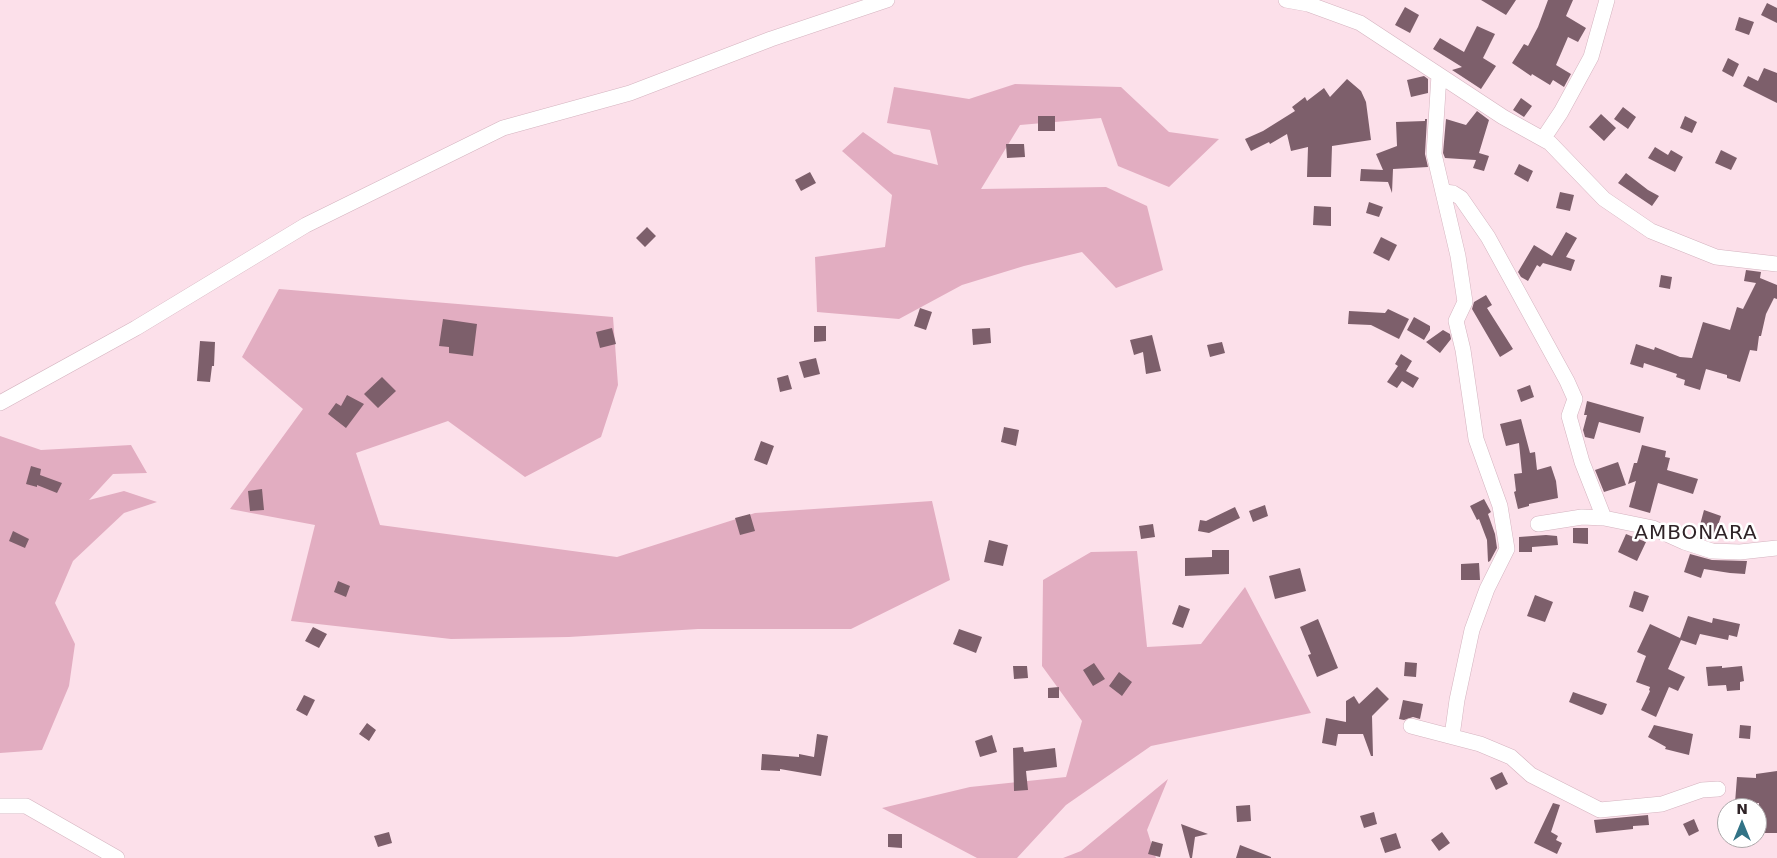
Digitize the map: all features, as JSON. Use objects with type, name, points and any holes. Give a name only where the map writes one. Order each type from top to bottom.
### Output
[{"type":"street","points":[[0,403],[136,328],[306,225],[503,128],[630,93],[771,39],[887,0]]},
{"type":"street","points":[[1286,0],[1308,4],[1360,23],[1503,117],[1550,143],[1604,198],[1651,231],[1716,258],[1777,264]]},
{"type":"street","points":[[1543,139],[1561,112],[1591,57],[1607,0]]},
{"type":"street","points":[[1439,75],[1434,154],[1458,256],[1465,302],[1456,321],[1463,350],[1476,439],[1500,506],[1506,549],[1487,589],[1472,630],[1452,736]]},
{"type":"street","points":[[1444,192],[1453,193],[1461,198],[1488,237],[1567,381],[1575,399],[1569,416],[1582,462],[1604,518]]},
{"type":"street","points":[[1538,524],[1582,517],[1604,518],[1653,528],[1684,542],[1712,551],[1740,552],[1777,548]]},
{"type":"street","points":[[1411,726],[1480,744],[1511,757],[1531,775],[1565,794],[1600,810],[1662,804],[1702,790],[1718,789]]},
{"type":"street","points":[[0,806],[26,806],[118,858]]},
{"type":"shaded area","points":[[1015,84],[1121,87],[1169,132],[1219,139],[1169,187],[1118,166],[1101,118],[1020,125],[981,189],[1106,187],[1147,206],[1163,270],[1116,288],[1082,252],[1024,266],[962,285],[899,319],[817,312],[815,257],[885,247],[892,195],[842,151],[863,132],[894,154],[938,165],[930,130],[887,123],[894,87],[969,99]]},
{"type":"shaded area","points":[[279,289],[613,317],[618,385],[601,437],[525,477],[448,421],[356,453],[380,525],[617,557],[755,513],[932,501],[950,580],[851,629],[698,629],[569,637],[451,639],[291,621],[315,525],[230,509],[303,409],[242,357]]},
{"type":"shaded area","points":[[0,436],[41,450],[131,445],[147,473],[113,474],[89,500],[124,491],[157,502],[124,513],[73,561],[55,603],[75,644],[69,686],[42,750],[0,753]]},
{"type":"shaded area","points":[[1137,551],[1147,647],[1201,644],[1245,587],[1311,713],[1151,746],[1066,805],[1017,858],[977,858],[882,808],[970,787],[1066,777],[1082,721],[1042,666],[1043,580],[1091,552]]},
{"type":"shaded area","points":[[1168,779],[1147,830],[1156,858],[1063,858],[1081,851]]},
{"type":"building","points":[[1481,0],[1516,0],[1506,15]]},
{"type":"building","points":[[1548,0],[1573,0],[1566,16],[1586,28],[1578,42],[1568,37],[1556,65],[1571,74],[1564,87],[1553,80],[1550,85],[1532,74],[1531,76],[1512,63],[1524,44],[1528,46],[1538,27]]},
{"type":"building","points":[[1767,3],[1777,8],[1777,23],[1761,15]]},
{"type":"building","points":[[1405,7],[1419,15],[1410,33],[1395,25]]},
{"type":"building","points":[[1739,17],[1754,22],[1749,35],[1735,30]]},
{"type":"building","points":[[1477,26],[1495,34],[1483,58],[1496,66],[1481,89],[1452,70],[1462,67],[1433,49],[1440,38],[1464,52]]},
{"type":"building","points":[[1728,58],[1739,64],[1733,77],[1722,71]]},
{"type":"building","points":[[1764,68],[1777,73],[1777,103],[1743,86],[1748,76],[1758,81]]},
{"type":"building","points":[[1424,76],[1428,79],[1428,93],[1411,97],[1407,80]]},
{"type":"building","points":[[1347,79],[1361,91],[1366,102],[1371,140],[1332,146],[1331,177],[1307,177],[1308,147],[1291,151],[1287,134],[1270,144],[1269,142],[1251,151],[1245,139],[1263,131],[1295,111],[1292,107],[1305,97],[1307,101],[1324,88],[1330,97]]},
{"type":"building","points":[[1521,98],[1532,106],[1524,117],[1513,110]]},
{"type":"building","points":[[1623,107],[1636,117],[1628,129],[1614,119]]},
{"type":"building","points":[[1477,111],[1489,120],[1479,153],[1489,156],[1484,171],[1473,168],[1476,160],[1445,158],[1443,153],[1446,119],[1466,125]]},
{"type":"building","points":[[1601,114],[1616,128],[1604,141],[1589,127]]},
{"type":"building","points":[[1038,116],[1055,116],[1055,131],[1038,131]]},
{"type":"building","points":[[1685,116],[1697,122],[1692,133],[1680,128]]},
{"type":"building","points":[[1427,119],[1425,154],[1428,167],[1393,169],[1392,193],[1388,182],[1360,181],[1361,169],[1383,170],[1376,154],[1397,146],[1396,122],[1425,121]]},
{"type":"building","points":[[1006,144],[1024,144],[1025,157],[1007,158]]},
{"type":"building","points":[[1655,147],[1668,155],[1671,150],[1683,157],[1675,172],[1648,158]]},
{"type":"building","points":[[1721,150],[1737,158],[1731,170],[1715,163]]},
{"type":"building","points":[[1519,164],[1533,171],[1528,182],[1514,174]]},
{"type":"building","points":[[810,172],[816,183],[801,191],[795,180]]},
{"type":"building","points":[[1626,173],[1659,196],[1652,206],[1618,183]]},
{"type":"building","points":[[1560,192],[1574,195],[1570,211],[1556,208]]},
{"type":"building","points":[[1369,202],[1383,207],[1379,217],[1366,213]]},
{"type":"building","points":[[1314,206],[1331,207],[1331,226],[1313,225]]},
{"type":"building","points":[[647,227],[656,236],[645,247],[636,238]]},
{"type":"building","points":[[1566,232],[1577,238],[1566,257],[1575,260],[1571,271],[1543,263],[1540,267],[1537,265],[1528,281],[1521,277],[1518,272],[1534,245],[1552,256]]},
{"type":"building","points":[[1381,237],[1397,245],[1389,261],[1373,253]]},
{"type":"building","points":[[1746,270],[1761,272],[1760,278],[1777,285],[1777,299],[1774,298],[1766,314],[1761,336],[1759,336],[1757,351],[1750,350],[1740,382],[1727,378],[1727,375],[1706,369],[1700,390],[1684,385],[1685,380],[1676,377],[1677,374],[1644,363],[1643,368],[1630,364],[1636,344],[1654,350],[1655,347],[1680,357],[1692,358],[1703,322],[1730,330],[1737,307],[1743,309],[1756,283],[1744,281]]},
{"type":"building","points":[[1661,275],[1672,277],[1670,289],[1659,287]]},
{"type":"building","points":[[1486,295],[1492,305],[1487,308],[1513,349],[1500,357],[1472,309],[1474,302]]},
{"type":"building","points":[[920,308],[932,312],[926,330],[914,326]]},
{"type":"building","points":[[1388,309],[1409,319],[1399,339],[1371,325],[1348,324],[1349,311],[1385,313]]},
{"type":"building","points":[[1414,317],[1430,326],[1430,330],[1424,340],[1407,330]]},
{"type":"building","points":[[443,319],[477,324],[473,356],[449,353],[449,347],[439,346]]},
{"type":"building","points":[[814,326],[826,326],[826,341],[814,342]]},
{"type":"building","points":[[612,328],[616,344],[600,348],[596,332]]},
{"type":"building","points":[[990,328],[991,343],[973,345],[972,329]]},
{"type":"building","points":[[1443,330],[1450,334],[1451,339],[1440,353],[1426,342]]},
{"type":"building","points":[[1152,335],[1161,371],[1146,374],[1143,352],[1134,355],[1130,340]]},
{"type":"building","points":[[200,341],[215,342],[214,366],[212,366],[210,382],[197,381]]},
{"type":"building","points":[[1222,342],[1225,353],[1210,357],[1207,345]]},
{"type":"building","points":[[1401,354],[1412,361],[1406,371],[1419,378],[1413,388],[1402,381],[1397,388],[1387,382],[1398,366],[1395,364]]},
{"type":"building","points":[[816,358],[820,374],[804,378],[799,362]]},
{"type":"building","points":[[788,375],[792,389],[780,392],[777,378]]},
{"type":"building","points":[[382,377],[396,391],[378,408],[364,394]]},
{"type":"building","points":[[1530,385],[1534,397],[1521,402],[1517,390]]},
{"type":"building","points":[[347,395],[364,404],[346,428],[328,414],[336,403],[341,406]]},
{"type":"building","points":[[1587,401],[1644,417],[1640,433],[1599,422],[1594,439],[1585,437],[1583,430],[1587,415],[1584,415]]},
{"type":"building","points":[[1521,419],[1530,453],[1535,452],[1537,470],[1551,466],[1556,481],[1558,498],[1529,504],[1529,506],[1518,509],[1514,492],[1516,491],[1514,474],[1522,473],[1519,443],[1506,446],[1500,424]]},
{"type":"building","points":[[1004,427],[1019,430],[1016,446],[1001,442]]},
{"type":"building","points":[[761,441],[774,446],[767,465],[754,460]]},
{"type":"building","points":[[1642,445],[1666,451],[1665,457],[1670,458],[1667,470],[1698,479],[1693,494],[1658,483],[1650,513],[1629,507],[1636,481],[1628,484]]},
{"type":"building","points":[[1618,462],[1626,485],[1604,492],[1595,470]]},
{"type":"building","points":[[31,466],[41,469],[40,475],[62,483],[57,493],[37,485],[37,487],[26,484]]},
{"type":"building","points":[[262,489],[264,510],[250,511],[248,491]]},
{"type":"building","points":[[1484,499],[1491,512],[1488,514],[1495,534],[1497,548],[1488,562],[1487,540],[1479,519],[1477,520],[1470,506]]},
{"type":"building","points":[[1265,505],[1268,516],[1253,522],[1249,511]]},
{"type":"building","points":[[1235,507],[1240,518],[1209,533],[1198,531],[1200,520],[1206,521]]},
{"type":"building","points":[[1704,510],[1721,516],[1713,541],[1697,536]]},
{"type":"building","points":[[750,514],[755,531],[740,535],[735,518]]},
{"type":"building","points":[[1153,524],[1155,537],[1141,539],[1139,526]]},
{"type":"building","points":[[1573,528],[1588,528],[1588,544],[1573,543]]},
{"type":"building","points":[[13,531],[29,539],[25,548],[9,541]]},
{"type":"building","points":[[1626,534],[1646,542],[1637,561],[1618,552]]},
{"type":"building","points":[[1557,536],[1558,545],[1532,547],[1532,552],[1519,552],[1519,537]]},
{"type":"building","points":[[989,540],[1008,545],[1003,566],[984,562]]},
{"type":"building","points":[[1212,550],[1229,550],[1229,574],[1185,576],[1185,558],[1212,557]]},
{"type":"building","points":[[1690,554],[1712,560],[1747,561],[1745,574],[1704,569],[1701,578],[1684,572]]},
{"type":"building","points":[[1479,563],[1480,580],[1461,580],[1461,564]]},
{"type":"building","points":[[1300,568],[1306,591],[1275,599],[1269,576]]},
{"type":"building","points":[[338,581],[350,586],[346,597],[334,592]]},
{"type":"building","points":[[1634,591],[1649,596],[1643,612],[1629,607]]},
{"type":"building","points":[[1535,595],[1553,602],[1545,622],[1527,616]]},
{"type":"building","points":[[1179,605],[1190,609],[1183,628],[1172,624]]},
{"type":"building","points":[[1688,616],[1712,623],[1713,618],[1740,624],[1737,637],[1729,635],[1728,640],[1700,634],[1696,645],[1681,640],[1668,669],[1685,677],[1678,691],[1669,687],[1656,717],[1641,710],[1650,687],[1636,682],[1646,656],[1637,652],[1650,624],[1680,638]]},
{"type":"building","points":[[1318,619],[1338,668],[1317,677],[1308,655],[1311,654],[1300,627]]},
{"type":"building","points":[[313,627],[327,634],[319,648],[305,641]]},
{"type":"building","points":[[959,629],[982,637],[976,653],[953,644]]},
{"type":"building","points":[[1405,662],[1417,663],[1416,677],[1404,676]]},
{"type":"building","points":[[1094,663],[1105,679],[1093,686],[1083,670]]},
{"type":"building","points":[[1013,666],[1027,666],[1028,678],[1014,679]]},
{"type":"building","points":[[1722,666],[1722,668],[1742,666],[1744,681],[1740,682],[1740,690],[1727,691],[1726,685],[1708,686],[1706,667]]},
{"type":"building","points":[[1119,672],[1132,682],[1122,696],[1109,686]]},
{"type":"building","points":[[1059,687],[1059,698],[1048,698],[1048,688]]},
{"type":"building","points":[[1377,687],[1389,699],[1372,716],[1373,756],[1371,756],[1363,734],[1338,734],[1336,746],[1322,743],[1326,718],[1346,722],[1346,701],[1354,696],[1359,704]]},
{"type":"building","points":[[1573,692],[1607,704],[1603,714],[1601,715],[1569,702]]},
{"type":"building","points":[[304,695],[315,700],[307,716],[296,710]]},
{"type":"building","points":[[1403,700],[1423,704],[1420,719],[1413,717],[1404,720],[1399,719]]},
{"type":"building","points":[[367,723],[376,730],[369,741],[359,734]]},
{"type":"building","points":[[1654,725],[1693,734],[1689,755],[1665,749],[1666,747],[1648,737]]},
{"type":"building","points":[[1740,725],[1751,726],[1750,739],[1739,738]]},
{"type":"building","points":[[817,734],[828,736],[821,776],[780,769],[780,771],[761,770],[762,754],[799,757],[799,754],[814,757]]},
{"type":"building","points":[[992,735],[997,752],[980,757],[975,741]]},
{"type":"building","points":[[1023,747],[1024,752],[1055,748],[1057,767],[1026,771],[1028,790],[1014,791],[1013,748]]},
{"type":"building","points":[[1777,771],[1777,833],[1767,833],[1767,798],[1735,798],[1737,777],[1756,778],[1756,774]]},
{"type":"building","points":[[1502,772],[1508,784],[1496,790],[1490,778]]},
{"type":"building","points":[[1553,803],[1560,805],[1551,832],[1558,836],[1556,840],[1562,843],[1557,854],[1534,843]]},
{"type":"building","points":[[1250,805],[1251,821],[1237,822],[1236,806]]},
{"type":"building","points":[[1374,812],[1377,824],[1364,828],[1360,816]]},
{"type":"building","points":[[1648,815],[1649,825],[1633,826],[1633,829],[1596,833],[1594,820]]},
{"type":"building","points":[[1694,819],[1699,831],[1689,836],[1683,824]]},
{"type":"building","points":[[1181,824],[1208,834],[1195,837],[1192,858],[1190,858]]},
{"type":"building","points":[[389,832],[392,843],[378,847],[374,836]]},
{"type":"building","points":[[1442,832],[1450,843],[1439,851],[1431,840]]},
{"type":"building","points":[[1396,833],[1401,848],[1385,853],[1380,838]]},
{"type":"building","points":[[888,834],[902,834],[902,848],[888,847]]},
{"type":"building","points":[[1152,841],[1163,844],[1160,857],[1148,854]]},
{"type":"building","points":[[1240,845],[1271,857],[1271,858],[1236,858]]},
{"type":"district","name":"AMBONARA","points":[[1696,534]]}]
